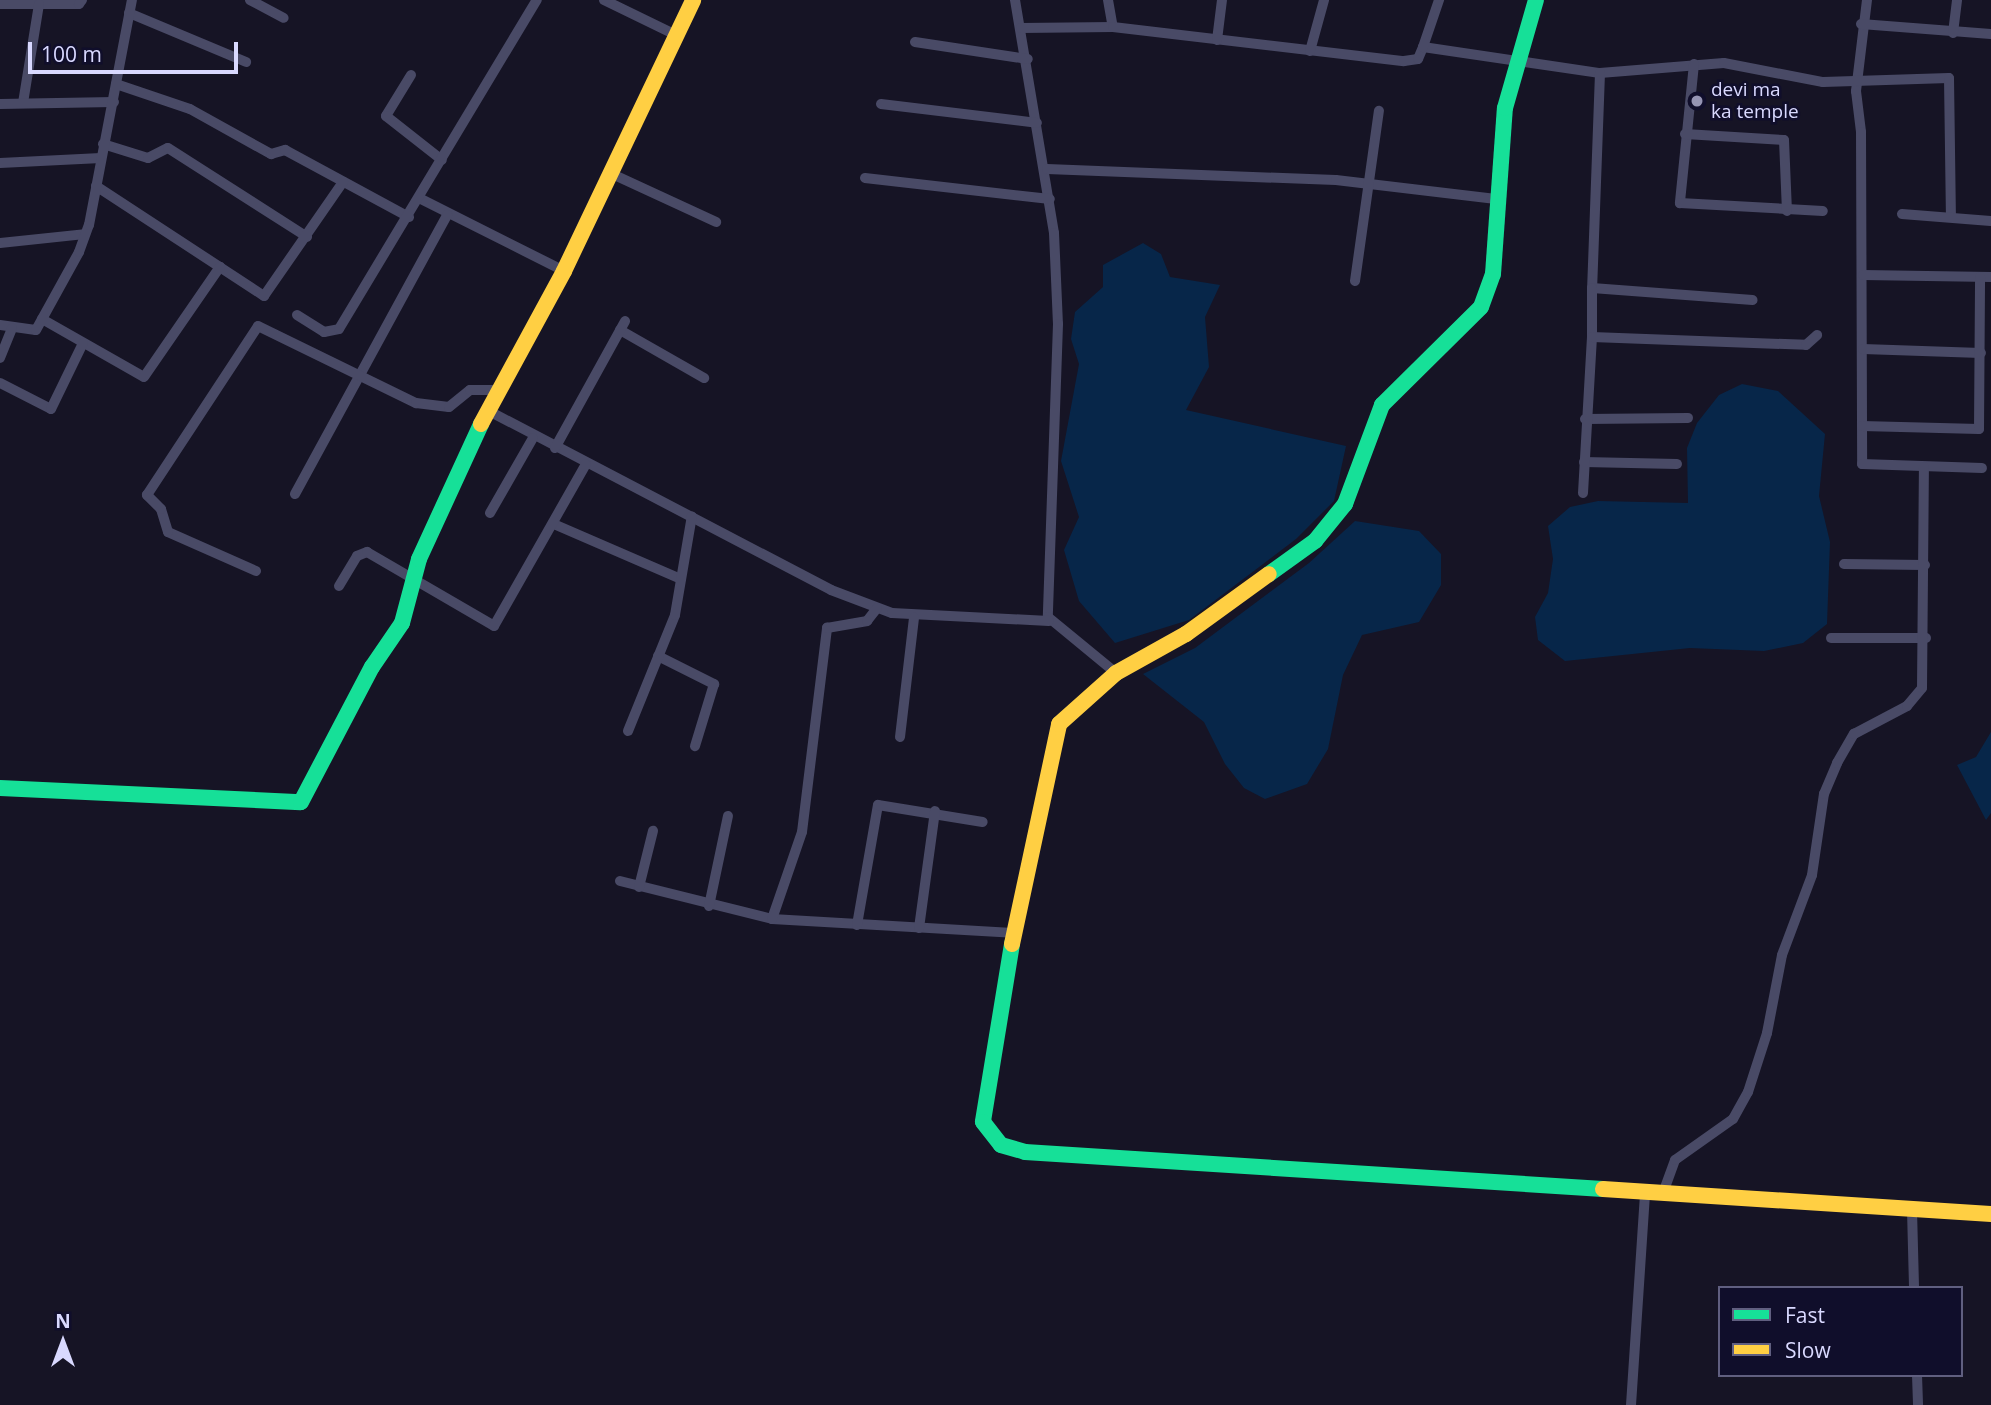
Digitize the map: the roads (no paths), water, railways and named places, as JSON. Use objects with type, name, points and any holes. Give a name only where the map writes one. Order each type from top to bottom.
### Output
[{"type":"street","points":[[3,2],[39,4],[82,0]]},
{"type":"street","points":[[0,325],[34,331],[43,319],[85,234],[114,102],[132,0]]},
{"type":"street","points":[[297,316],[324,332],[336,332],[409,217],[537,0]]},
{"type":"street","points":[[604,0],[676,35]]},
{"type":"street","points":[[0,788],[301,802],[372,667],[402,623],[416,577],[496,390],[564,271],[693,0]]},
{"type":"street","points":[[1015,0],[1047,169],[1058,324],[1049,621]]},
{"type":"street","points":[[1108,0],[1113,27]]},
{"type":"street","points":[[1217,40],[1222,0]]},
{"type":"street","points":[[1310,51],[1324,0]]},
{"type":"street","points":[[1021,28],[1113,27],[1404,61],[1418,58],[1439,0]]},
{"type":"street","points":[[1535,0],[1517,57],[1496,200],[1493,274],[1481,307],[1382,405],[1345,504],[1315,541],[1186,634],[1120,670],[1070,711],[1056,731],[1013,933],[983,1107],[987,1133],[1001,1145],[1025,1152],[1991,1213]]},
{"type":"street","points":[[1867,0],[1861,24],[1856,78],[1863,275],[1864,466],[1982,467]]},
{"type":"street","points":[[1953,33],[1957,0]]},
{"type":"street","points":[[253,1],[284,18]]},
{"type":"street","points":[[23,103],[39,4]]},
{"type":"street","points":[[129,13],[246,62]]},
{"type":"street","points":[[1861,24],[1991,34]]},
{"type":"street","points":[[915,42],[1028,59]]},
{"type":"street","points":[[1423,47],[1517,57],[1600,73],[1655,72],[1694,64],[1724,63],[1823,82],[1856,78],[1952,80],[1951,215]]},
{"type":"street","points":[[1694,64],[1685,134],[1681,203],[1823,212]]},
{"type":"street","points":[[1583,493],[1585,419],[1592,337],[1600,73]]},
{"type":"street","points":[[411,75],[386,116],[442,159]]},
{"type":"street","points":[[116,84],[190,109],[271,154],[285,150],[409,217]]},
{"type":"street","points":[[0,104],[114,102]]},
{"type":"street","points":[[881,104],[1037,123]]},
{"type":"street","points":[[1355,281],[1379,111]]},
{"type":"street","points":[[1685,134],[1784,140],[1787,211]]},
{"type":"street","points":[[103,144],[148,158],[168,148],[307,237]]},
{"type":"street","points":[[0,163],[101,158]]},
{"type":"street","points":[[1047,169],[1370,184],[1496,200]]},
{"type":"street","points":[[610,173],[716,222]]},
{"type":"street","points":[[864,178],[1050,199]]},
{"type":"street","points":[[96,186],[267,296],[342,183]]},
{"type":"street","points":[[419,198],[447,215],[564,271]]},
{"type":"street","points":[[1902,214],[1951,215],[1991,220]]},
{"type":"street","points":[[295,494],[357,375],[447,215]]},
{"type":"street","points":[[0,243],[85,234]]},
{"type":"street","points":[[43,319],[147,376],[220,267]]},
{"type":"street","points":[[1862,426],[1979,429],[1981,353],[1986,321],[1986,277],[1863,275]]},
{"type":"street","points":[[1592,288],[1753,300]]},
{"type":"street","points":[[256,571],[164,530],[162,509],[147,495],[258,326],[357,375],[430,407],[449,407],[470,390],[496,390]]},
{"type":"street","points":[[555,448],[622,326],[704,378]]},
{"type":"street","points":[[0,358],[12,328]]},
{"type":"street","points":[[1592,337],[1806,345],[1817,335]]},
{"type":"street","points":[[0,383],[51,409],[83,343]]},
{"type":"street","points":[[1863,349],[1981,353]]},
{"type":"street","points":[[487,410],[533,438],[692,516],[831,590],[877,608],[914,618],[1049,621],[1120,670]]},
{"type":"street","points":[[1585,419],[1688,418]]},
{"type":"street","points":[[490,513],[533,438]]},
{"type":"street","points":[[1584,462],[1677,464]]},
{"type":"street","points":[[339,586],[361,552],[416,577],[494,626],[556,525],[586,464]]},
{"type":"street","points":[[1663,1193],[1675,1160],[1733,1119],[1748,1092],[1768,1033],[1782,955],[1812,875],[1824,794],[1854,734],[1916,698],[1926,676],[1924,467]]},
{"type":"street","points":[[628,731],[658,656],[681,579],[692,516]]},
{"type":"street","points":[[556,525],[681,579]]},
{"type":"street","points":[[1844,564],[1925,565]]},
{"type":"street","points":[[772,919],[802,832],[827,628],[867,621],[877,608]]},
{"type":"street","points":[[901,737],[914,618]]},
{"type":"street","points":[[1831,638],[1926,638]]},
{"type":"street","points":[[658,656],[715,687],[695,746]]},
{"type":"street","points":[[857,925],[878,804],[935,811],[983,822]]},
{"type":"street","points":[[919,928],[935,811]]},
{"type":"street","points":[[709,906],[728,816]]},
{"type":"street","points":[[639,887],[653,831]]},
{"type":"street","points":[[620,881],[709,906],[772,919],[1013,933]]},
{"type":"street","points":[[1631,1405],[1645,1192]]},
{"type":"street","points":[[1912,1210],[1914,1286]]},
{"type":"street","points":[[1917,1377],[1918,1405]]},
{"type":"water","points":[[1143,243],[1161,254],[1170,277],[1220,285],[1205,317],[1209,367],[1186,410],[1346,446],[1334,501],[1296,539],[1189,620],[1115,643],[1079,601],[1064,550],[1079,517],[1061,461],[1079,364],[1071,339],[1075,312],[1103,287],[1103,265]]},
{"type":"water","points":[[1742,384],[1778,391],[1825,434],[1819,496],[1830,542],[1827,624],[1803,643],[1764,651],[1690,648],[1565,661],[1538,640],[1535,617],[1548,593],[1553,559],[1548,526],[1570,507],[1598,501],[1688,503],[1687,448],[1697,423],[1719,395]]},
{"type":"water","points":[[1355,521],[1419,531],[1441,554],[1441,585],[1419,622],[1362,635],[1343,675],[1328,749],[1307,784],[1265,799],[1244,788],[1225,764],[1204,722],[1143,674],[1195,648],[1309,563]]},
{"type":"water","points":[[1991,732],[1991,813],[1986,820],[1957,765],[1976,757]]},
{"type":"place","name":"devi ma ka temple","points":[[1697,101]]}]
